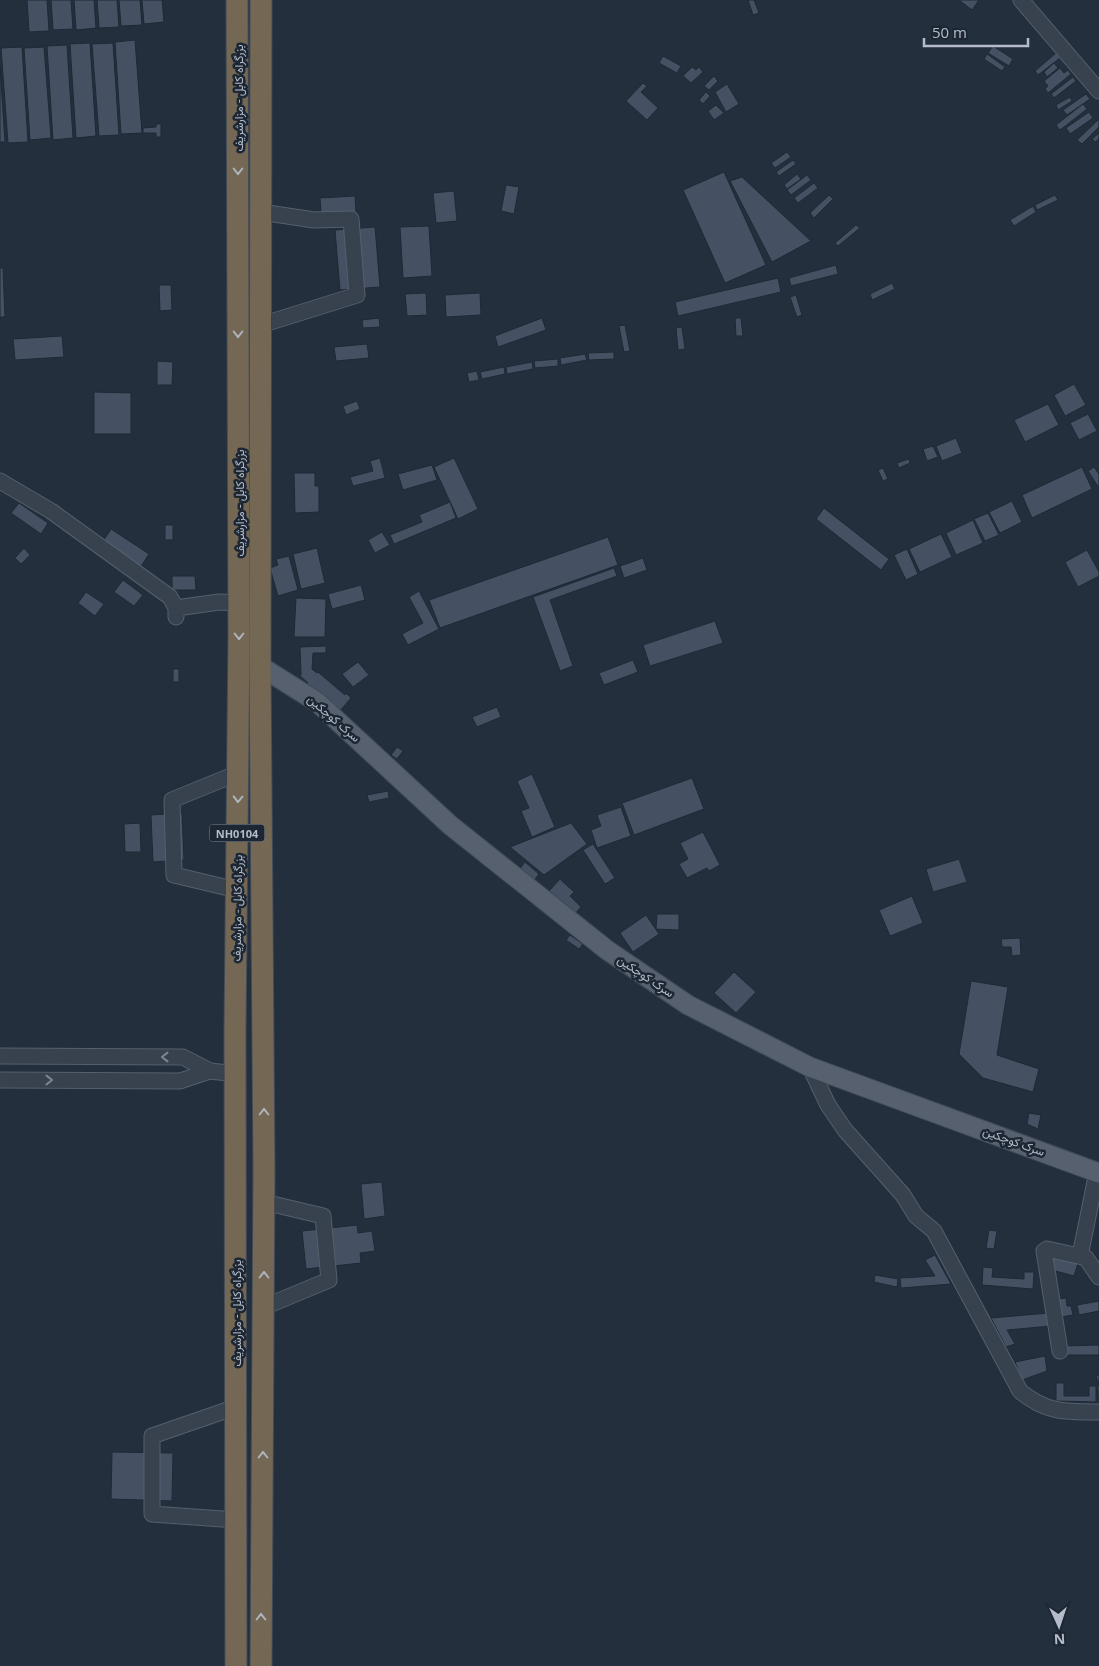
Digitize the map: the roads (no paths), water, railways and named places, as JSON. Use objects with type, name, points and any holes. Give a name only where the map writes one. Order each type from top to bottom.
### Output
[{"type":"highway","name":"بزرگراه کابل - مزارشریف","points":[[236,1666],[239,603],[237,0]]},
{"type":"highway","name":"بزرگراه کابل - مزارشریف","points":[[261,0],[260,666],[264,1202],[261,1666]]},
{"type":"main road","name":"سرک کوچکین","points":[[260,666],[317,702],[450,825],[607,950],[688,1005],[810,1067],[1098,1173]]},
{"type":"street","points":[[1020,0],[1099,91]]},
{"type":"street","points":[[260,325],[357,295],[351,220],[314,220],[261,212]]},
{"type":"street","points":[[0,481],[51,511],[170,597],[176,612],[219,602],[239,603]]},
{"type":"street","points":[[237,890],[174,875],[172,800],[238,773]]},
{"type":"street","points":[[0,1056],[183,1057],[210,1071],[237,1074]]},
{"type":"street","points":[[810,1067],[828,1105],[845,1130],[903,1195],[916,1216],[934,1231],[1020,1391],[1032,1401],[1047,1407],[1067,1412],[1099,1412]]},
{"type":"street","points":[[0,1080],[180,1081],[210,1071]]},
{"type":"street","points":[[1080,1256],[1093,1226],[1098,1173]]},
{"type":"street","points":[[264,1202],[323,1216],[329,1280],[264,1307]]},
{"type":"street","points":[[1060,1351],[1044,1250],[1047,1249],[1086,1258],[1099,1277]]},
{"type":"street","points":[[236,1407],[152,1436],[152,1514],[236,1520]]}]
